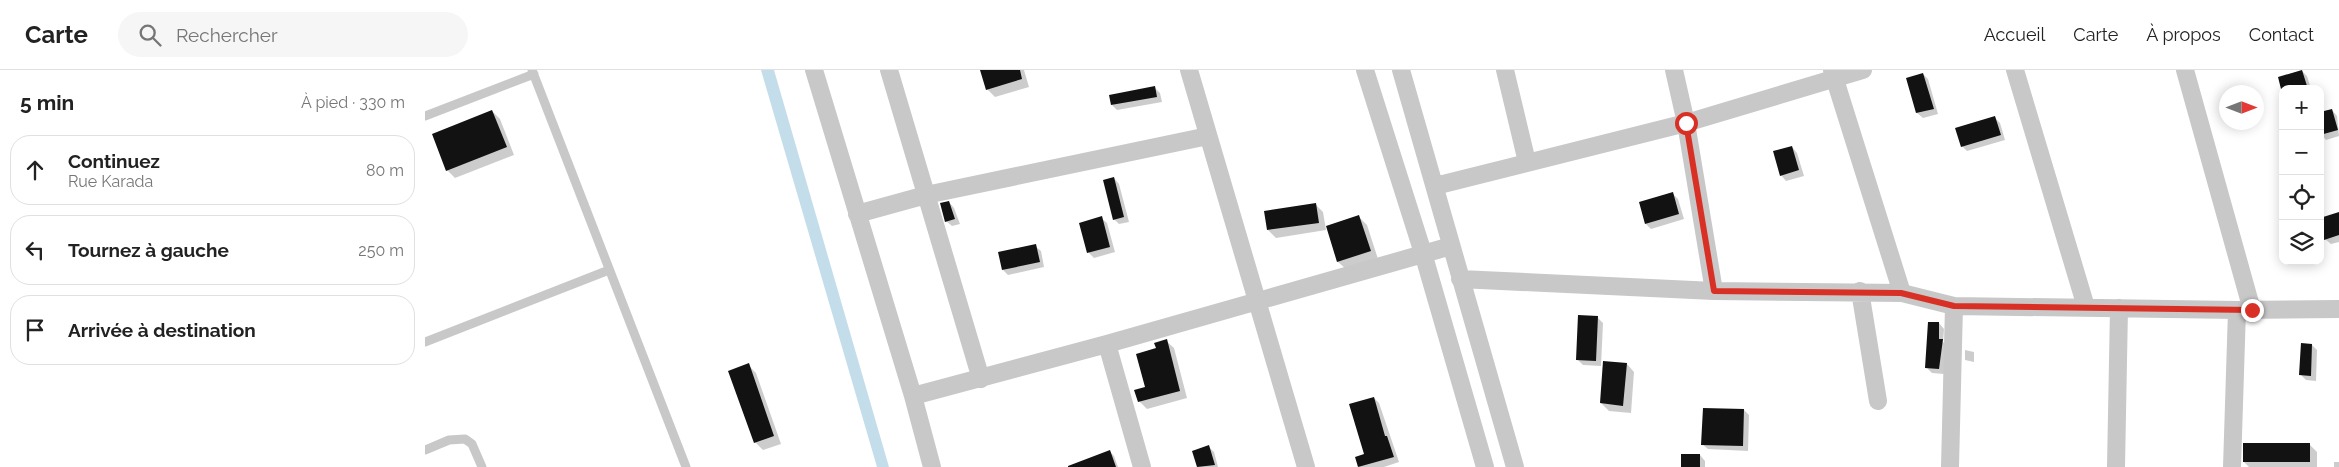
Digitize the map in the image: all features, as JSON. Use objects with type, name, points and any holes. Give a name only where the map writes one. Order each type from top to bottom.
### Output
[{"type":"street","points":[[814,70],[913,396],[932,467]]},
{"type":"street","points":[[889,70],[981,379]]},
{"type":"street","points":[[1189,70],[1306,467]]},
{"type":"street","points":[[1365,70],[1423,253],[1485,467]]},
{"type":"street","points":[[1401,70],[1515,467]]},
{"type":"street","points":[[1505,70],[1527,162]]},
{"type":"street","points":[[1674,70],[1686,123],[1714,291]]},
{"type":"street","points":[[1435,186],[1686,123],[1833,74],[1863,70]]},
{"type":"street","points":[[2015,70],[2086,307]]},
{"type":"street","points":[[2185,70],[2245,310],[2231,467]]},
{"type":"street","points":[[1833,74],[1901,293]]},
{"type":"street","points":[[857,214],[926,195],[1208,136]]},
{"type":"street","points":[[913,396],[1107,344],[1451,246]]},
{"type":"street","points":[[1460,280],[1714,291],[1860,291],[1901,293],[1954,306],[2245,310],[2339,309]]},
{"type":"street","points":[[1860,291],[1878,400]]},
{"type":"street","points":[[1951,467],[1954,306]]},
{"type":"street","points":[[2116,467],[2119,308]]},
{"type":"street","points":[[1107,344],[1142,467]]},
{"type":"lane","points":[[425,116],[533,72],[686,467]]},
{"type":"lane","points":[[425,342],[609,270]]},
{"type":"lane","points":[[425,450],[449,440],[465,439],[472,444],[482,467]]},
{"type":"water","points":[[761,70],[774,70],[889,467],[877,467]]},
{"type":"building","points":[[980,70],[1020,70],[1022,79],[986,90]]},
{"type":"building","points":[[2302,70],[2307,85],[2280,85],[2278,77]]},
{"type":"building","points":[[1923,73],[1934,109],[1916,113],[1906,78]]},
{"type":"building","points":[[1155,86],[1157,97],[1111,105],[1109,95]]},
{"type":"building","points":[[2332,109],[2338,130],[2324,134],[2324,111]]},
{"type":"building","points":[[492,110],[507,147],[446,171],[432,134]]},
{"type":"building","points":[[1995,116],[2001,135],[1961,147],[1955,128]]},
{"type":"building","points":[[1792,146],[1799,170],[1780,176],[1773,151]]},
{"type":"building","points":[[1114,177],[1124,217],[1113,220],[1103,180]]},
{"type":"building","points":[[1673,192],[1679,214],[1645,224],[1639,202]]},
{"type":"building","points":[[949,201],[955,219],[945,222],[940,203]]},
{"type":"building","points":[[1316,203],[1319,223],[1267,230],[1264,211]]},
{"type":"building","points":[[2339,212],[2339,235],[2324,240],[2324,217]]},
{"type":"building","points":[[1359,215],[1371,251],[1337,262],[1326,226]]},
{"type":"building","points":[[1102,216],[1110,247],[1087,253],[1079,223]]},
{"type":"building","points":[[1036,244],[1040,262],[1002,270],[998,252]]},
{"type":"building","points":[[1578,315],[1598,316],[1596,361],[1576,360]]},
{"type":"building","points":[[1928,322],[1939,322],[1939,339],[1943,339],[1939,369],[1925,368]]},
{"type":"building","points":[[1167,339],[1180,391],[1138,402],[1134,390],[1145,387],[1136,354],[1156,348],[1154,343]]},
{"type":"building","points":[[2301,343],[2312,344],[2311,376],[2299,375]]},
{"type":"building","points":[[1603,361],[1627,363],[1623,406],[1600,403]]},
{"type":"building","points":[[749,363],[774,436],[754,443],[728,371]]},
{"type":"building","points":[[1374,397],[1385,436],[1387,436],[1394,457],[1358,467],[1355,457],[1364,454],[1349,404]]},
{"type":"building","points":[[1703,408],[1744,409],[1743,446],[1701,445]]},
{"type":"building","points":[[2243,443],[2310,443],[2310,462],[2243,462]]},
{"type":"building","points":[[1209,445],[1215,465],[1197,467],[1192,451]]},
{"type":"building","points":[[1110,450],[1116,467],[1068,467],[1068,466]]},
{"type":"building","points":[[1681,454],[1700,454],[1700,467],[1681,467]]},
{"type":"route","points":[[1686,123],[1714,291],[1860,291],[1901,293],[1954,306],[2252,310]]}]
